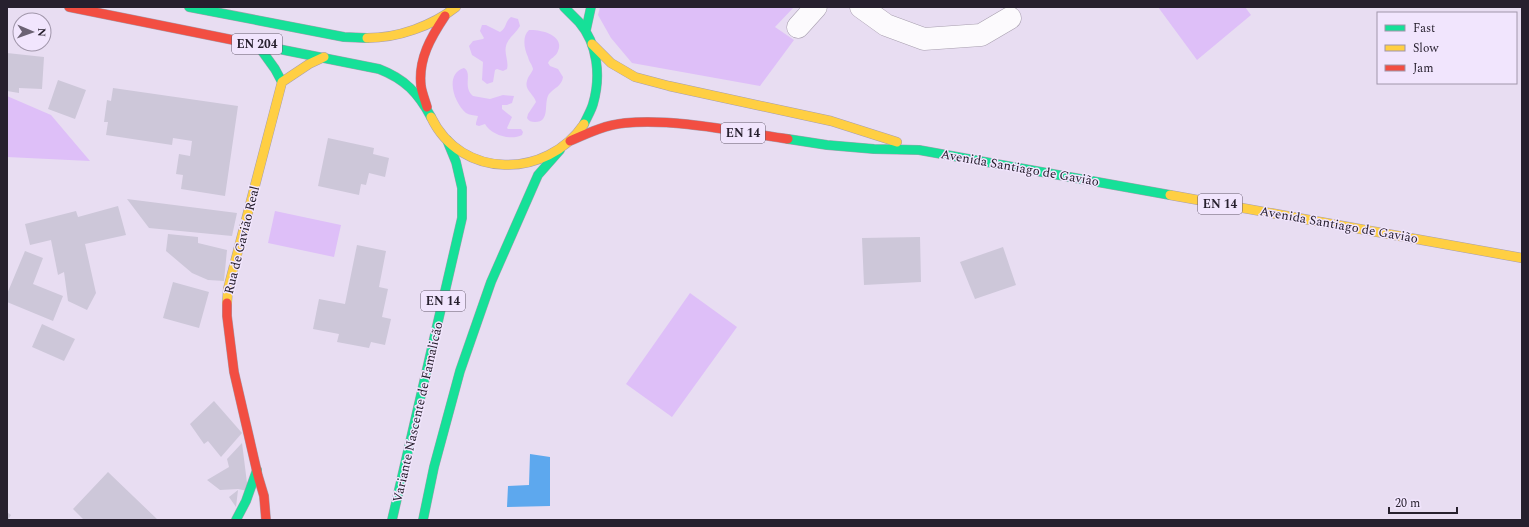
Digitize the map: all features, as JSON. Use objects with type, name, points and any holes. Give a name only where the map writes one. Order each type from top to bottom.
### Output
[{"type":"main road","name":"EN 204","points":[[69,7],[379,69],[395,75],[408,84],[428,111]]},
{"type":"main road","name":"EN 204","points":[[189,7],[344,37],[382,38],[420,28],[446,15]]},
{"type":"main road","name":"EN 14","points":[[456,7],[446,15],[431,36],[422,61],[422,86],[428,111],[436,126],[447,140],[467,154],[490,163],[514,165],[538,161],[560,150]]},
{"type":"main road","name":"EN 14","points":[[423,520],[434,468],[460,371],[491,282],[538,175],[587,121],[596,96],[598,70],[592,44],[586,30],[564,7]]},
{"type":"main road","points":[[586,30],[591,7]]},
{"type":"main road","points":[[256,44],[275,69],[282,82],[309,64],[324,57]]},
{"type":"main road","name":"Avenida Santiago de Gavião","points":[[592,44],[612,63],[634,77],[831,121],[919,150]]},
{"type":"main road","name":"Rua de Gavião Real","points":[[255,515],[264,496],[234,372],[227,316],[228,289],[282,82]]},
{"type":"main road","name":"Avenida Santiago de Gavião","points":[[570,141],[597,129],[624,124],[652,122],[683,124],[827,145],[919,150],[1522,258]]},
{"type":"main road","name":"Variante Nascente de Famalicão","points":[[392,520],[410,448],[462,218],[462,188],[456,162],[447,140]]},
{"type":"main road","points":[[236,520],[255,515],[246,501],[257,470]]},
{"type":"street","points":[[798,27],[816,7]]},
{"type":"street","points":[[861,7],[886,25],[924,39],[981,35],[1010,18]]},
{"type":"shaded area","points":[[600,7],[794,7],[775,27],[794,40],[760,86],[632,63],[611,38],[598,15]]},
{"type":"shaded area","points":[[1158,7],[1245,7],[1251,15],[1197,60]]},
{"type":"shaded area","points":[[511,17],[518,19],[520,26],[508,40],[506,46],[507,69],[503,71],[497,69],[495,70],[493,82],[487,84],[482,80],[483,62],[472,55],[469,46],[473,41],[484,38],[480,31],[482,25],[486,25],[500,32],[504,29]]},
{"type":"shaded area","points":[[529,30],[545,32],[555,37],[558,41],[558,51],[548,63],[550,66],[558,69],[563,77],[559,85],[549,94],[547,98],[545,116],[540,121],[535,122],[530,121],[527,118],[536,102],[526,84],[533,69],[525,47],[525,36]]},
{"type":"shaded area","points":[[464,68],[468,73],[468,89],[473,96],[490,99],[503,95],[514,96],[512,103],[502,105],[502,109],[512,117],[507,128],[521,129],[523,132],[522,135],[517,137],[502,136],[496,134],[485,124],[479,126],[476,125],[478,116],[466,113],[458,103],[453,89],[454,76],[458,71]]},
{"type":"shaded area","points":[[7,96],[51,115],[90,161],[7,157]]},
{"type":"shaded area","points":[[275,211],[341,225],[334,257],[268,243]]},
{"type":"shaded area","points":[[690,293],[737,327],[672,417],[626,384]]},
{"type":"water","points":[[530,454],[550,457],[550,506],[507,507],[508,486],[529,485]]},
{"type":"building","points":[[7,53],[44,57],[42,89],[19,88],[19,93],[7,91]]},
{"type":"building","points":[[58,80],[86,90],[75,119],[48,109]]},
{"type":"building","points":[[113,88],[238,106],[225,196],[181,189],[183,175],[176,174],[179,154],[190,156],[192,141],[173,138],[172,145],[106,135],[108,122],[104,122],[107,100],[111,101]]},
{"type":"building","points":[[328,138],[374,148],[373,154],[389,158],[385,177],[369,173],[366,185],[361,184],[359,195],[318,186]]},
{"type":"building","points":[[127,199],[237,213],[232,236],[149,228]]},
{"type":"building","points":[[118,206],[126,235],[85,244],[96,293],[87,310],[68,301],[64,272],[58,275],[51,240],[30,245],[25,224],[76,211],[78,217]]},
{"type":"building","points":[[168,234],[198,237],[198,243],[227,250],[224,281],[208,280],[192,273],[166,251]]},
{"type":"building","points":[[920,237],[921,282],[864,285],[862,238]]},
{"type":"building","points":[[357,245],[386,251],[379,287],[388,289],[382,317],[391,319],[385,345],[371,342],[369,348],[337,342],[339,334],[313,329],[319,299],[345,304]]},
{"type":"building","points":[[1003,247],[1016,285],[975,299],[960,262]]},
{"type":"building","points":[[25,251],[43,258],[33,284],[63,296],[53,321],[7,302],[7,294]]},
{"type":"building","points":[[173,282],[209,292],[199,328],[163,318]]},
{"type":"building","points":[[42,324],[75,339],[64,361],[32,347]]},
{"type":"building","points":[[214,401],[242,433],[221,457],[208,441],[204,444],[190,424]]},
{"type":"building","points":[[242,443],[248,491],[238,489],[220,490],[207,480],[229,467],[227,459]]},
{"type":"building","points":[[108,472],[158,520],[84,520],[73,509]]},
{"type":"building","points":[[238,490],[236,507],[229,497]]},
{"type":"building","points":[[7,512],[11,515],[8,520],[7,520]]},
{"type":"traffic: fast","points":[[189,7],[344,37],[367,38]]},
{"type":"traffic: fast","points":[[564,7],[579,22],[585,31],[594,50],[596,61],[597,83],[595,94],[592,107],[584,124]]},
{"type":"traffic: fast","points":[[586,30],[591,7]]},
{"type":"traffic: fast","points":[[253,44],[379,69],[396,77],[410,88],[416,94],[431,117]]},
{"type":"traffic: fast","points":[[257,44],[275,69],[282,82]]},
{"type":"traffic: fast","points":[[788,139],[827,145],[874,149],[919,150],[1170,195]]},
{"type":"traffic: fast","points":[[392,520],[462,218],[462,188],[456,162],[447,140]]},
{"type":"traffic: fast","points":[[423,520],[434,467],[460,371],[491,282],[538,175],[560,150]]},
{"type":"traffic: fast","points":[[236,520],[246,501],[257,470]]},
{"type":"traffic: slow","points":[[367,38],[391,36],[414,30],[447,14],[456,7]]},
{"type":"traffic: slow","points":[[592,44],[611,63],[635,77],[669,86],[831,121],[897,142]]},
{"type":"traffic: slow","points":[[227,303],[228,289],[282,82],[309,64],[324,57]]},
{"type":"traffic: slow","points":[[431,117],[445,138],[462,152],[483,161],[505,165],[527,163],[549,155],[568,142],[584,124]]},
{"type":"traffic: slow","points":[[1170,195],[1522,258]]},
{"type":"traffic: jam","points":[[69,7],[253,44]]},
{"type":"traffic: jam","points":[[427,107],[421,86],[422,67],[430,40],[445,16]]},
{"type":"traffic: jam","points":[[570,141],[610,126],[625,123],[644,122],[665,122],[706,126],[788,139]]},
{"type":"traffic: jam","points":[[227,303],[227,316],[234,372],[264,496],[266,520]]}]
